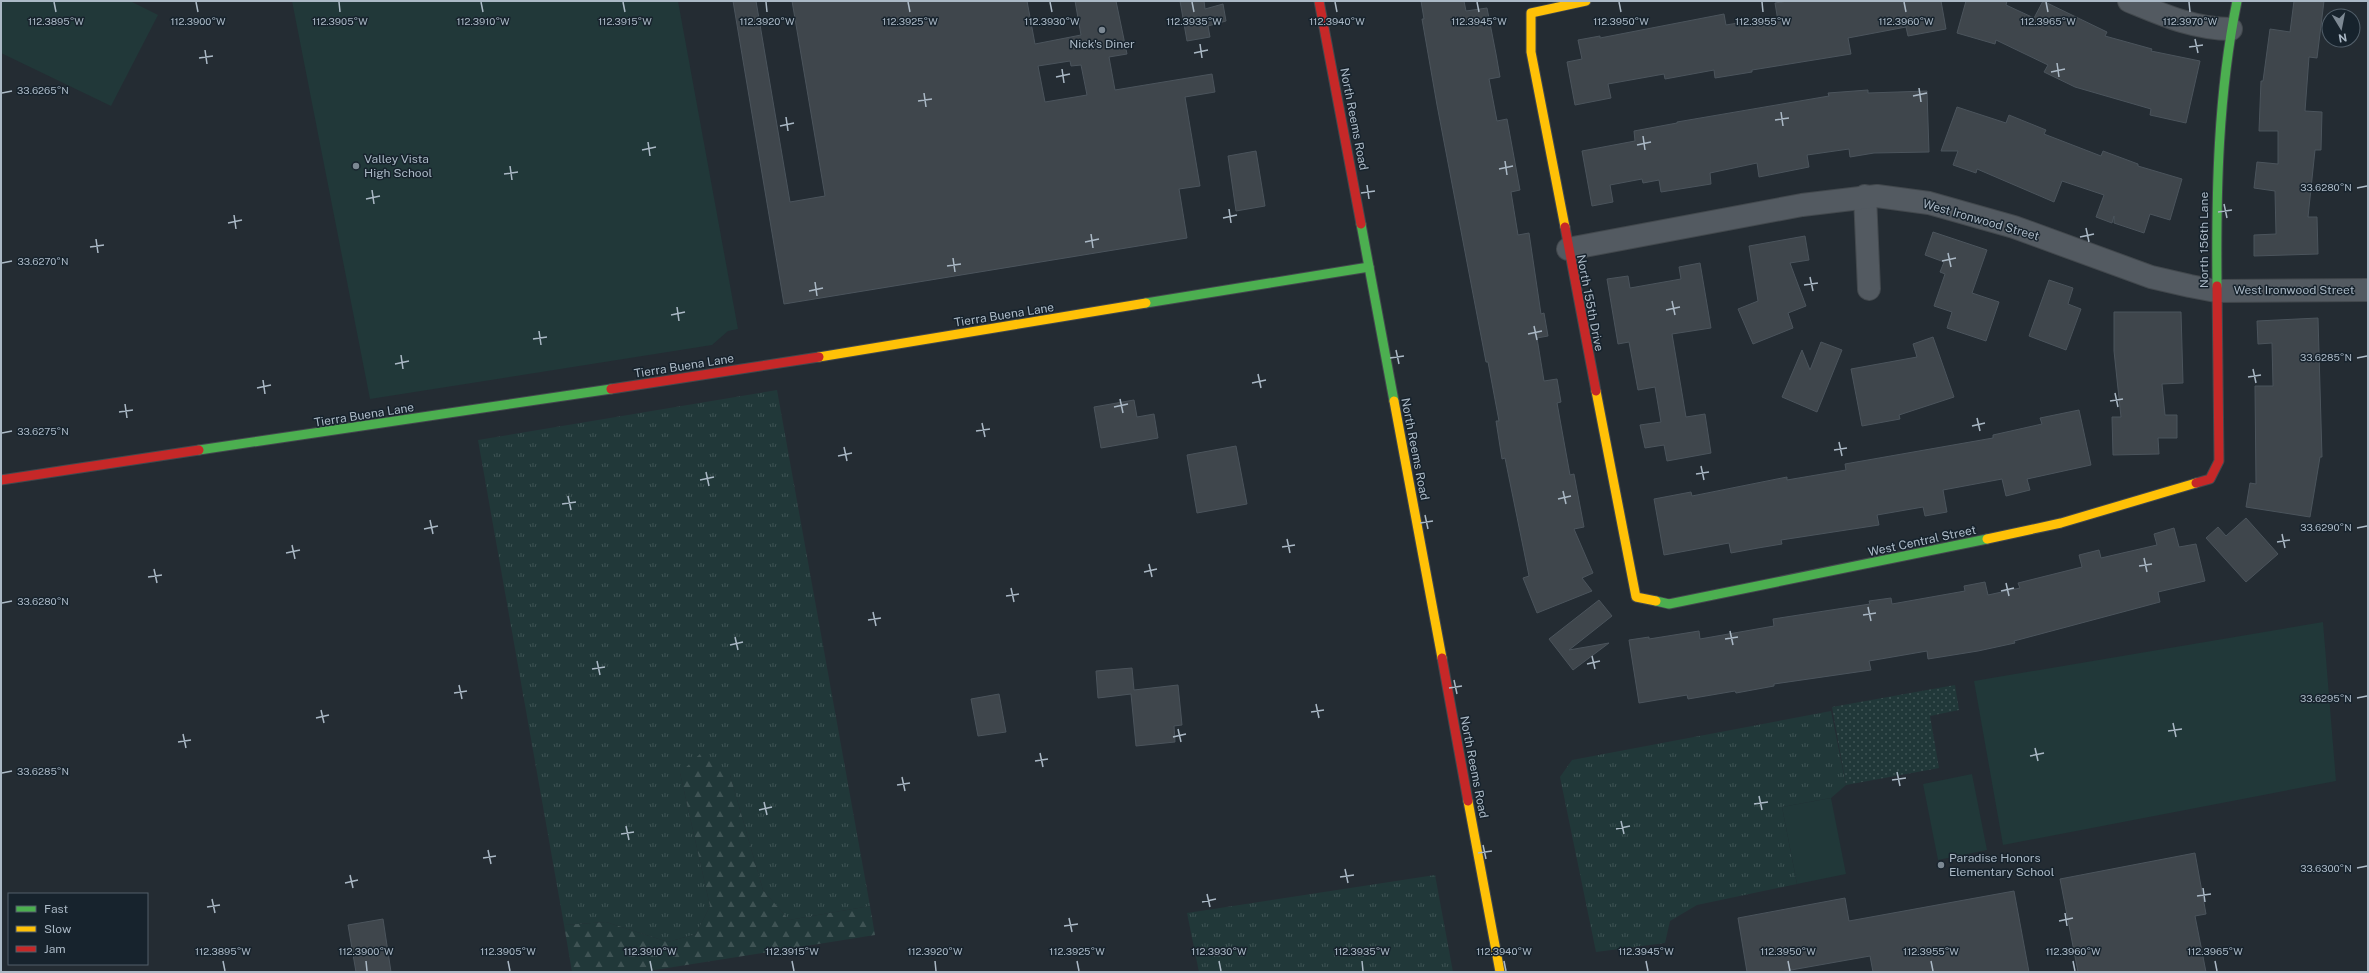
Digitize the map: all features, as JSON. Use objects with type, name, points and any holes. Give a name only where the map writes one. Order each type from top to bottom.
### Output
[{"type":"street","name":"North Reems Road","points":[[1319,1],[1500,972]]},
{"type":"street","name":"North 155th Drive","points":[[1586,1],[1531,13],[1531,52],[1636,597]]},
{"type":"street","points":[[2129,1],[2173,19],[2209,29],[2231,29]]},
{"type":"street","name":"North 156th Lane","points":[[2210,479],[2219,462],[2216,290],[2217,140],[2223,76],[2237,1]]},
{"type":"street","points":[[1864,196],[1868,288]]},
{"type":"street","name":"West Ironwood Street","points":[[1568,249],[1802,205],[1864,196],[1877,196],[1929,203],[2014,227],[2151,277],[2216,290],[2368,290]]},
{"type":"street","name":"Tierra Buena Lane","points":[[1,480],[765,366],[1369,267]]},
{"type":"street","name":"West Central Street","points":[[1636,597],[1668,604],[1920,554],[2061,523],[2210,479]]},
{"type":"green space","points":[[1,1],[130,1],[158,15],[111,106],[1,53]]},
{"type":"green space","points":[[292,1],[678,1],[738,329],[728,331],[712,345],[370,399]]},
{"type":"green space","points":[[777,390],[870,906],[789,920],[763,890],[730,775],[680,773],[710,906],[696,934],[668,942],[606,922],[564,925],[478,440]]},
{"type":"green space","points":[[2323,622],[2336,781],[2003,845],[1974,681]]},
{"type":"green space","points":[[1955,685],[1959,710],[1930,716],[1939,768],[1846,785],[1832,707]]},
{"type":"green space","points":[[1831,711],[1846,785],[1831,798],[1782,807],[1797,884],[1697,905],[1670,921],[1665,943],[1596,952],[1560,777],[1572,760]]},
{"type":"green space","points":[[702,752],[730,775],[763,890],[789,920],[870,906],[875,935],[642,972],[572,972],[564,925],[606,922],[668,942],[696,934],[710,906],[680,773]]},
{"type":"green space","points":[[1972,774],[1987,850],[1938,860],[1923,784]]},
{"type":"green space","points":[[1831,798],[1846,874],[1797,884],[1782,807]]},
{"type":"green space","points":[[1435,875],[1453,972],[1199,972],[1187,913]]},
{"type":"building","points":[[733,1],[756,1],[790,202],[825,196],[792,1],[1027,1],[1035,44],[1081,35],[1075,1],[1116,1],[1127,54],[1109,57],[1115,90],[1212,74],[1215,92],[1185,97],[1200,186],[1179,189],[1187,238],[784,304]],"holes":[[[1070,61],[1071,66],[1081,65],[1087,95],[1045,102],[1038,66]]]},
{"type":"building","points":[[1180,1],[1204,1],[1205,9],[1223,4],[1226,21],[1208,26],[1210,37],[1187,41]]},
{"type":"building","points":[[1421,1],[1464,1],[1466,11],[1487,8],[1496,54],[1500,77],[1489,79],[1497,121],[1507,119],[1520,190],[1511,192],[1518,235],[1529,233],[1541,314],[1544,313],[1548,336],[1537,338],[1544,381],[1557,379],[1561,402],[1557,403],[1570,475],[1574,474],[1584,527],[1574,529],[1593,573],[1582,578],[1592,591],[1537,613],[1523,578],[1529,576],[1505,458],[1502,459],[1496,421],[1499,421],[1488,362],[1486,362],[1437,105],[1422,19],[1424,19]]},
{"type":"building","points":[[1788,1],[1941,1],[1946,29],[1908,36],[1906,27],[1848,38],[1851,54],[1752,70],[1752,72],[1715,78],[1714,70],[1665,79],[1664,74],[1608,84],[1611,98],[1575,105],[1567,62],[1582,59],[1578,40],[1600,36],[1600,38],[1724,14],[1726,25],[1744,22],[1745,27],[1778,21],[1775,3]]},
{"type":"building","points":[[1966,1],[2007,1],[2006,5],[2034,18],[2043,1],[2107,32],[2105,36],[2152,49],[2151,51],[2200,61],[2186,123],[2150,115],[2151,109],[2075,87],[2044,72],[2048,65],[1996,40],[1995,44],[1957,33]]},
{"type":"building","points":[[2294,1],[2324,1],[2323,8],[2321,8],[2321,25],[2317,58],[2309,57],[2305,111],[2322,112],[2321,150],[2315,150],[2308,217],[2317,217],[2318,254],[2254,256],[2254,235],[2276,234],[2275,191],[2254,188],[2257,162],[2278,164],[2278,131],[2259,131],[2261,81],[2263,81],[2270,29],[2290,32]]},
{"type":"building","points":[[1868,90],[1868,93],[1927,91],[1929,152],[1874,153],[1850,157],[1849,149],[1807,155],[1809,167],[1759,177],[1757,163],[1710,173],[1711,184],[1661,192],[1659,180],[1643,183],[1642,179],[1610,185],[1613,202],[1592,206],[1582,151],[1635,141],[1634,131],[1677,122],[1829,96],[1828,93]]},
{"type":"building","points":[[1957,107],[2006,123],[2009,115],[2046,130],[2044,134],[2101,156],[2103,151],[2138,164],[2138,166],[2182,179],[2170,220],[2150,214],[2144,233],[2114,223],[2114,216],[2112,223],[2096,217],[2104,195],[2062,181],[2054,202],[1977,169],[1976,173],[1953,165],[1958,151],[1941,151]]},
{"type":"building","points":[[1256,151],[1265,206],[1236,211],[1228,156]]},
{"type":"building","points":[[1933,232],[1987,250],[1972,293],[1999,302],[1986,341],[1947,328],[1952,312],[1934,306],[1945,274],[1940,272],[1944,262],[1925,255]]},
{"type":"building","points":[[1805,236],[1809,260],[1790,263],[1806,306],[1788,313],[1793,328],[1753,344],[1738,309],[1758,301],[1749,246]]},
{"type":"building","points":[[1700,263],[1711,328],[1672,334],[1686,417],[1705,414],[1711,453],[1667,461],[1664,445],[1645,448],[1640,425],[1661,422],[1655,387],[1638,390],[1629,342],[1618,344],[1607,279],[1628,276],[1630,288],[1681,279],[1679,267]]},
{"type":"building","points":[[2049,280],[2073,288],[2068,304],[2081,309],[2066,350],[2029,336]]},
{"type":"building","points":[[2114,312],[2181,312],[2183,383],[2162,384],[2165,415],[2177,415],[2177,438],[2158,438],[2159,454],[2113,455],[2112,417],[2121,417],[2114,351]]},
{"type":"building","points":[[2318,318],[2322,457],[2320,457],[2310,517],[2246,507],[2250,483],[2256,484],[2255,386],[2273,386],[2272,343],[2258,344],[2257,321]]},
{"type":"building","points":[[1933,337],[1954,397],[1899,415],[1900,419],[1862,426],[1851,369],[1917,357],[1913,344]]},
{"type":"building","points":[[1821,342],[1842,350],[1817,412],[1782,397],[1802,350],[1810,370]]},
{"type":"building","points":[[1134,400],[1137,417],[1154,414],[1158,438],[1101,448],[1094,407]]},
{"type":"building","points":[[2079,410],[2091,465],[2027,479],[2030,490],[2006,496],[2002,479],[1943,490],[1947,512],[1925,516],[1923,507],[1877,515],[1879,525],[1781,540],[1782,544],[1731,553],[1729,543],[1664,555],[1654,499],[1691,492],[1692,496],[1787,477],[1787,480],[1846,470],[1845,464],[1993,438],[1993,435],[2042,424],[2040,418]]},
{"type":"building","points":[[1236,446],[1247,504],[1197,513],[1187,455]]},
{"type":"building","points":[[2246,518],[2278,554],[2246,582],[2206,538],[2218,527],[2226,536]]},
{"type":"building","points":[[2174,528],[2179,547],[2196,544],[2205,581],[2158,592],[2160,602],[2014,641],[2015,643],[1978,651],[1928,659],[1927,651],[1869,661],[1871,670],[1774,684],[1774,686],[1736,693],[1735,691],[1688,699],[1687,695],[1639,703],[1629,640],[1649,637],[1649,639],[1699,631],[1700,639],[1774,626],[1773,619],[1870,604],[1869,601],[1891,598],[1892,604],[1965,591],[1964,586],[1985,582],[1988,595],[2020,588],[2018,583],[2082,567],[2079,555],[2099,550],[2101,558],[2157,545],[2154,534]]},
{"type":"building","points":[[1599,600],[1612,616],[1569,650],[1609,643],[1573,670],[1549,639]]},
{"type":"building","points":[[1132,668],[1134,690],[1178,685],[1182,725],[1174,726],[1175,742],[1136,746],[1131,694],[1098,698],[1096,671]]},
{"type":"building","points":[[999,694],[1006,732],[978,736],[971,699]]},
{"type":"building","points":[[2195,853],[2206,914],[2195,916],[2206,972],[2078,972],[2060,879]]},
{"type":"building","points":[[2014,891],[2029,972],[1873,972],[1870,956],[1780,972],[1747,972],[1738,918],[1845,898],[1849,921]]},
{"type":"building","points":[[383,919],[391,972],[356,972],[348,925]]},
{"type":"traffic: fast","points":[[2217,286],[2218,178],[2222,107],[2237,1]]},
{"type":"traffic: fast","points":[[1361,224],[1394,401]]},
{"type":"traffic: fast","points":[[1146,303],[1369,267]]},
{"type":"traffic: fast","points":[[199,450],[611,389]]},
{"type":"traffic: fast","points":[[1656,601],[1669,604],[1987,539]]},
{"type":"traffic: slow","points":[[1565,227],[1531,52],[1531,13],[1586,1]]},
{"type":"traffic: slow","points":[[819,357],[1146,303]]},
{"type":"traffic: slow","points":[[1596,391],[1636,597],[1656,601]]},
{"type":"traffic: slow","points":[[1394,401],[1442,658]]},
{"type":"traffic: slow","points":[[1987,539],[2061,523],[2196,483]]},
{"type":"traffic: slow","points":[[1468,801],[1500,972]]},
{"type":"traffic: jam","points":[[1319,1],[1361,224]]},
{"type":"traffic: jam","points":[[1565,227],[1596,391]]},
{"type":"traffic: jam","points":[[2196,483],[2210,479],[2219,461],[2217,286]]},
{"type":"traffic: jam","points":[[611,389],[819,357]]},
{"type":"traffic: jam","points":[[1,480],[199,450]]},
{"type":"traffic: jam","points":[[1442,658],[1468,801]]},
{"type":"place","name":"Nick's Diner","points":[[1102,30]]},
{"type":"place","name":"Valley Vista High School","points":[[356,166]]},
{"type":"place","name":"Paradise Honors Elementary School","points":[[1941,865]]}]
